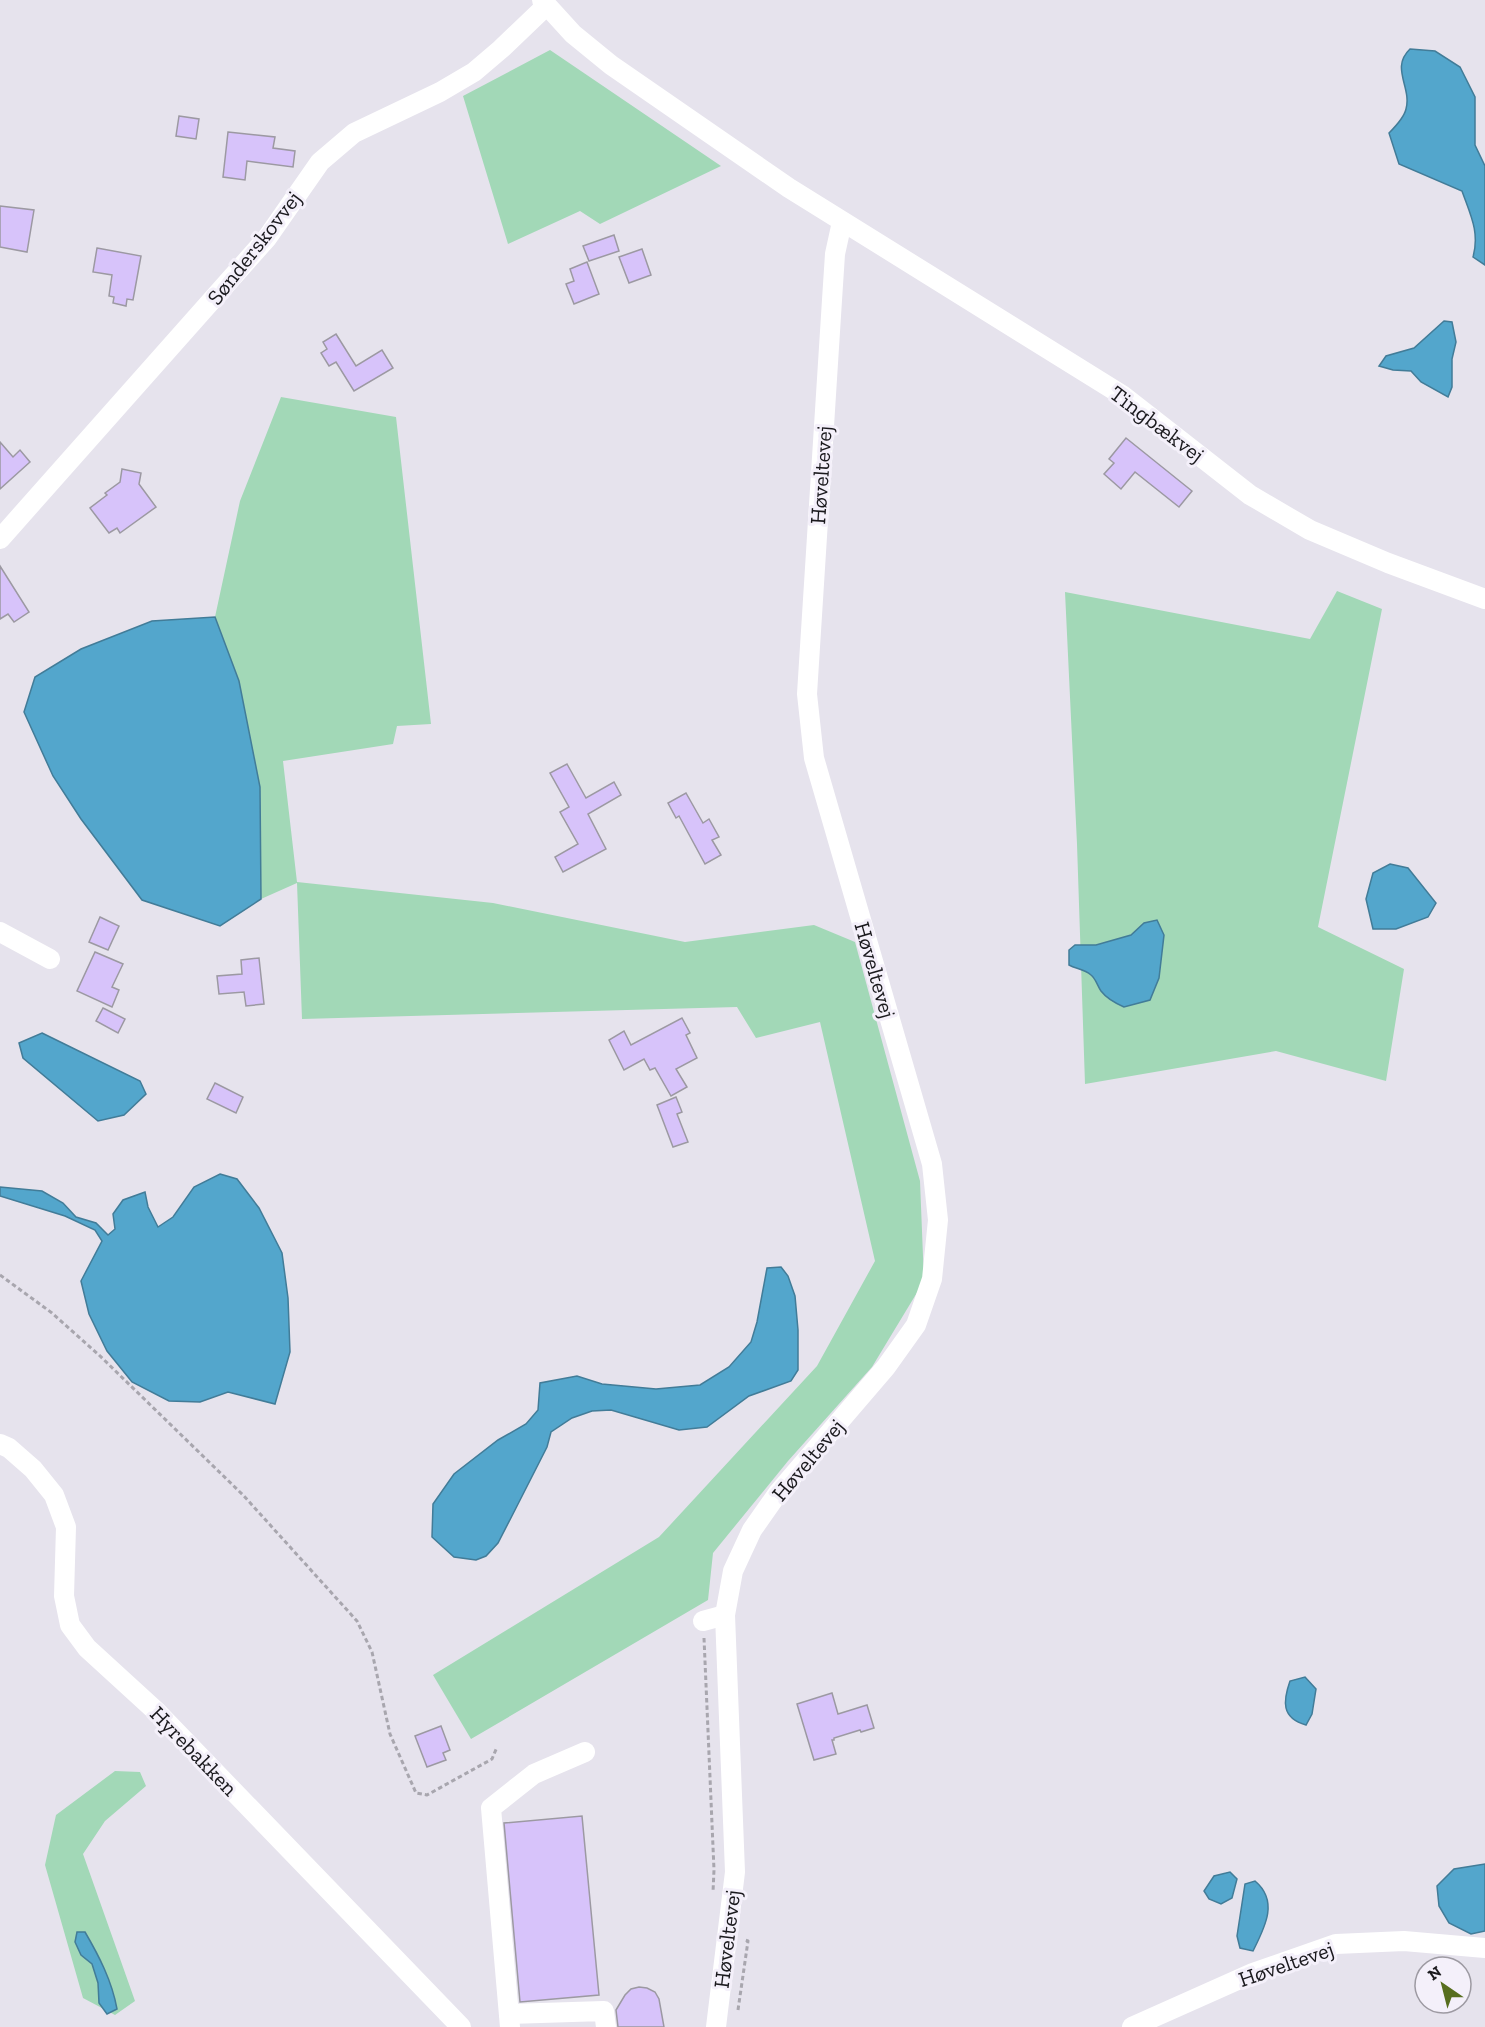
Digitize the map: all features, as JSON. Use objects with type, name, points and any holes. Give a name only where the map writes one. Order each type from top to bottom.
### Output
[{"type":"street","points":[[544,3],[573,34],[611,65],[789,189],[842,222]]},
{"type":"street","name":"Sønderskovvej","points":[[0,539],[267,238],[320,162],[354,132],[440,92],[474,72],[501,49],[544,3]]},
{"type":"street","name":"Tingbækvej","points":[[842,222],[1122,394],[1250,495],[1310,530],[1388,563],[1485,599]]},
{"type":"street","name":"Høveltevej","points":[[716,2027],[735,1872],[725,1615],[733,1571],[752,1530],[809,1456],[886,1367],[916,1325],[932,1279],[938,1220],[932,1164],[813,758],[809,725],[807,694],[835,254],[842,222]]},
{"type":"street","points":[[0,932],[50,959]]},
{"type":"street","name":"Hyrebakken","points":[[0,1444],[9,1448],[33,1469],[54,1495],[66,1527],[64,1596],[70,1625],[87,1648],[156,1712],[461,2027]]},
{"type":"street","points":[[703,1621],[725,1615]]},
{"type":"street","points":[[585,1752],[534,1774],[491,1808],[509,2020],[604,2011],[606,2027]]},
{"type":"street","name":"Høveltevej","points":[[1132,2027],[1253,1973],[1336,1944],[1404,1941],[1485,1948]]},
{"type":"path","points":[[0,1275],[52,1313],[99,1355],[243,1495],[357,1621],[372,1652],[390,1734],[416,1793],[426,1795],[492,1759],[496,1747]]},
{"type":"green space","points":[[550,50],[721,166],[600,224],[580,211],[508,244],[463,96]]},
{"type":"green space","points":[[281,397],[396,417],[431,724],[397,726],[393,744],[283,761],[297,882],[493,903],[685,942],[814,925],[855,942],[920,1181],[924,1281],[872,1367],[788,1461],[713,1553],[708,1600],[471,1739],[433,1675],[659,1537],[817,1366],[875,1261],[820,1022],[756,1038],[737,1007],[302,1019],[297,883],[261,899],[260,787],[239,681],[215,617],[240,501]]},
{"type":"green space","points":[[1337,591],[1382,609],[1318,927],[1404,969],[1386,1081],[1276,1051],[1085,1084],[1065,592],[1310,639]]},
{"type":"green space","points":[[115,1771],[140,1772],[146,1786],[105,1821],[83,1854],[135,2001],[115,2015],[83,1998],[45,1865],[56,1815]]},
{"type":"water","points":[[1410,49],[1435,51],[1460,67],[1475,97],[1475,145],[1485,166],[1485,265],[1473,257],[1475,231],[1462,191],[1399,164],[1389,133],[1406,109],[1402,63]]},
{"type":"water","points":[[1444,321],[1452,322],[1456,342],[1452,359],[1452,387],[1448,397],[1421,382],[1411,371],[1379,366],[1386,356],[1414,348]]},
{"type":"water","points":[[215,617],[239,681],[260,787],[261,899],[220,926],[142,900],[81,819],[53,776],[24,712],[35,677],[81,649],[152,621]]},
{"type":"water","points":[[1390,864],[1408,868],[1436,903],[1428,917],[1396,929],[1373,929],[1366,899],[1373,873]]},
{"type":"water","points":[[1157,920],[1164,935],[1159,978],[1150,1000],[1124,1007],[1106,996],[1086,971],[1069,965],[1069,950],[1075,945],[1096,945],[1131,935],[1144,923]]},
{"type":"water","points":[[42,1033],[140,1081],[146,1094],[124,1115],[98,1121],[23,1058],[19,1043]]},
{"type":"water","points":[[220,1174],[237,1179],[259,1208],[282,1253],[288,1298],[290,1352],[275,1404],[228,1392],[200,1402],[169,1401],[132,1382],[107,1351],[89,1314],[81,1281],[102,1241],[95,1230],[65,1216],[0,1196],[0,1187],[42,1191],[63,1203],[76,1217],[96,1223],[108,1235],[115,1229],[113,1214],[123,1200],[145,1192],[148,1207],[158,1227],[173,1217],[194,1187]]},
{"type":"water","points":[[781,1267],[788,1276],[795,1296],[798,1330],[798,1370],[791,1381],[749,1396],[707,1427],[679,1430],[611,1410],[592,1411],[572,1418],[551,1432],[547,1447],[498,1543],[486,1556],[476,1560],[454,1557],[432,1537],[433,1504],[454,1474],[498,1440],[526,1424],[538,1410],[540,1383],[577,1376],[602,1384],[656,1389],[700,1385],[729,1367],[751,1342],[767,1268]]},
{"type":"water","points":[[1305,1677],[1316,1689],[1312,1714],[1306,1725],[1292,1718],[1285,1702],[1290,1681]]},
{"type":"water","points":[[1485,1864],[1485,1931],[1471,1934],[1449,1923],[1439,1906],[1437,1886],[1454,1869]]},
{"type":"water","points":[[1230,1872],[1237,1879],[1232,1898],[1221,1904],[1209,1899],[1204,1891],[1214,1876]]},
{"type":"water","points":[[1255,1881],[1262,1889],[1268,1906],[1262,1933],[1253,1951],[1240,1948],[1237,1936],[1245,1884]]},
{"type":"water","points":[[77,1932],[85,1932],[108,1979],[117,2009],[107,2014],[99,2003],[98,1983],[92,1964],[81,1955],[75,1942]]},
{"type":"building","points":[[179,116],[199,119],[196,139],[176,136]]},
{"type":"building","points":[[228,132],[275,137],[273,148],[295,151],[293,167],[247,161],[245,180],[223,177]]},
{"type":"building","points":[[0,206],[34,210],[27,252],[0,247]]},
{"type":"building","points":[[614,235],[619,251],[589,261],[583,246]]},
{"type":"building","points":[[97,248],[141,256],[133,300],[127,299],[126,306],[113,303],[114,297],[109,296],[112,275],[93,272]]},
{"type":"building","points":[[642,249],[651,275],[629,283],[619,257]]},
{"type":"building","points":[[587,262],[599,294],[574,304],[566,284],[574,281],[570,269]]},
{"type":"building","points":[[336,334],[356,366],[382,350],[393,368],[354,391],[336,362],[329,366],[321,353],[327,349],[323,342]]},
{"type":"building","points":[[1126,438],[1192,491],[1179,507],[1135,472],[1121,489],[1104,474],[1114,463],[1109,459]]},
{"type":"building","points":[[0,442],[13,457],[20,450],[30,462],[0,489]]},
{"type":"building","points":[[122,469],[141,473],[139,484],[156,507],[120,533],[117,528],[109,533],[90,508],[120,482]]},
{"type":"building","points":[[0,566],[29,612],[14,622],[8,614],[0,619]]},
{"type":"building","points":[[567,764],[586,798],[614,782],[621,795],[588,814],[606,849],[563,872],[555,857],[578,844],[560,812],[569,807],[550,773]]},
{"type":"building","points":[[686,793],[703,823],[709,819],[719,837],[712,840],[721,855],[705,864],[679,816],[676,818],[668,803]]},
{"type":"building","points":[[100,917],[119,926],[108,950],[89,942]]},
{"type":"building","points":[[95,952],[123,964],[112,987],[119,990],[112,1007],[77,991]]},
{"type":"building","points":[[259,958],[264,1004],[246,1006],[244,992],[219,994],[217,976],[242,974],[241,960]]},
{"type":"building","points":[[103,1008],[125,1019],[118,1033],[96,1021]]},
{"type":"building","points":[[682,1018],[690,1033],[686,1035],[697,1058],[676,1069],[687,1087],[671,1096],[655,1068],[650,1070],[644,1059],[624,1070],[609,1040],[624,1031],[631,1045]]},
{"type":"building","points":[[215,1083],[243,1097],[236,1113],[207,1099]]},
{"type":"building","points":[[676,1097],[682,1112],[677,1114],[688,1142],[673,1147],[657,1105]]},
{"type":"building","points":[[832,1693],[838,1714],[867,1705],[874,1728],[834,1738],[832,1740],[836,1754],[814,1760],[797,1704]]},
{"type":"building","points":[[441,1726],[450,1750],[443,1753],[446,1760],[427,1767],[415,1736]]},
{"type":"building","points":[[582,1816],[599,1995],[520,2002],[504,1823]]},
{"type":"building","points":[[639,1987],[655,1992],[659,1999],[664,2027],[618,2027],[616,2010],[631,1989]]}]
